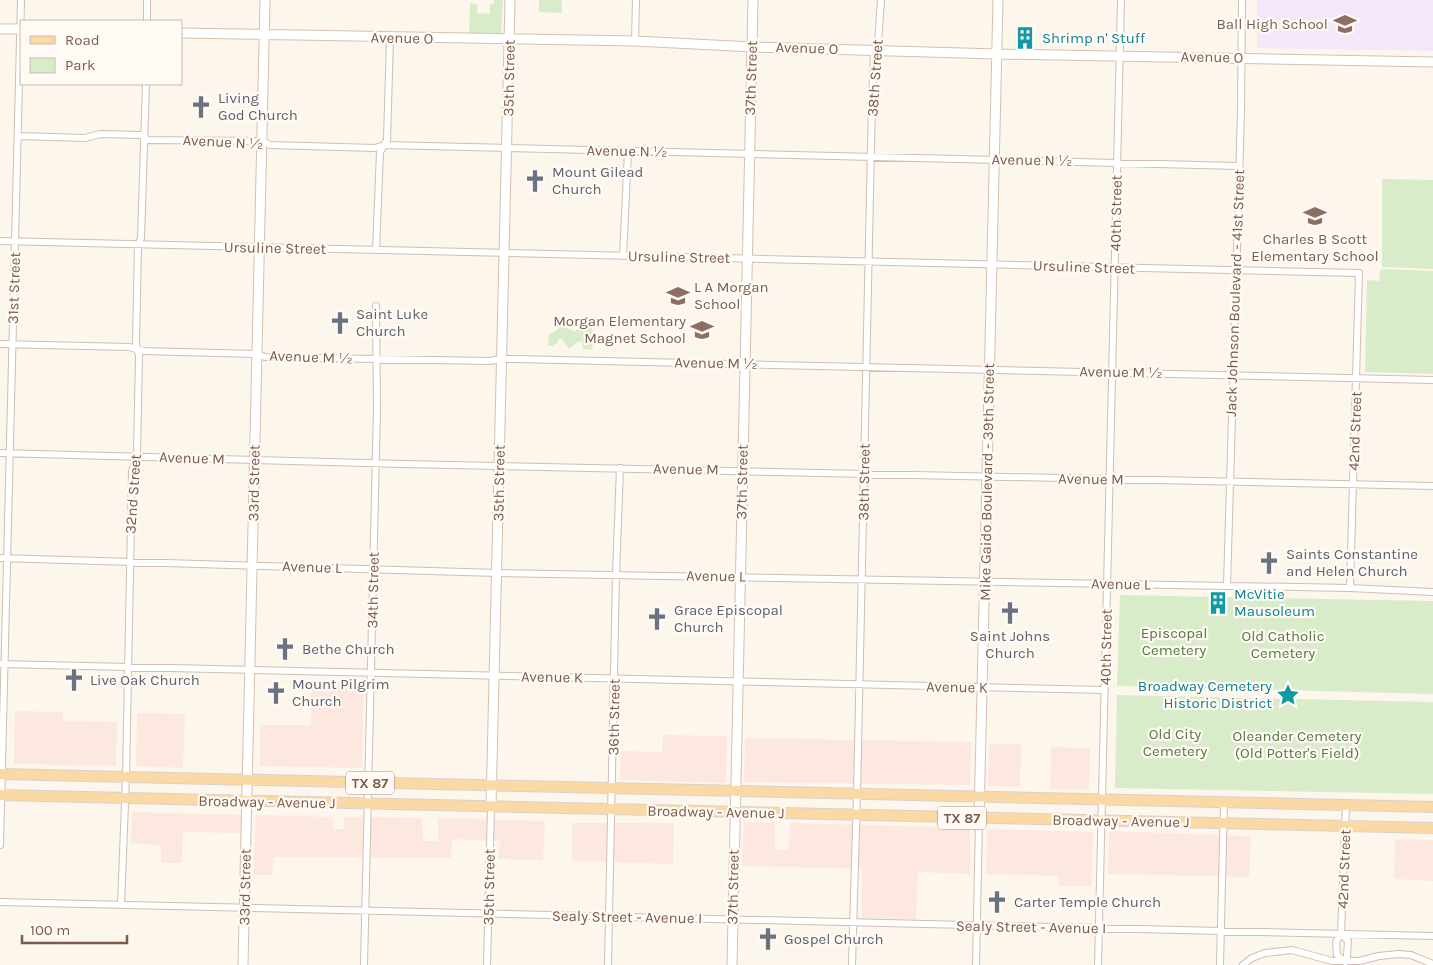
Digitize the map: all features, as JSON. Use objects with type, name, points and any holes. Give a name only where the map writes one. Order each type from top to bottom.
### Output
[{"type":"main road","name":"33rd Street","points":[[243,965],[265,0]]},
{"type":"main road","name":"35th Street","points":[[491,807],[510,0]]},
{"type":"main road","name":"37th Street","points":[[732,965],[753,0]]},
{"type":"main road","name":"Mike Gaido Boulevard - 39th Street","points":[[979,819],[998,0]]},
{"type":"main road","points":[[0,29],[20,29]]},
{"type":"main road","name":"Avenue O","points":[[182,33],[635,41],[753,47],[997,54],[1433,62]]},
{"type":"main road","name":"Broadway - Avenue J","points":[[1,774],[1433,807]]},
{"type":"main road","name":"Broadway - Avenue J","points":[[1,795],[1433,828]]},
{"type":"street","name":"31st Street","points":[[21,0],[21,20]]},
{"type":"street","points":[[147,0],[147,20]]},
{"type":"street","points":[[635,41],[636,0]]},
{"type":"street","name":"38th Street","points":[[852,965],[852,922],[858,794],[874,50],[878,44],[881,0]]},
{"type":"street","name":"40th Street","points":[[1098,965],[1121,0]]},
{"type":"street","name":"Jack Johnson Boulevard - 41st Street","points":[[1227,586],[1242,0]]},
{"type":"street","points":[[376,250],[380,152],[387,140],[390,38]]},
{"type":"street","name":"31st Street","points":[[0,845],[2,664],[8,558],[20,65]]},
{"type":"street","name":"32nd Street","points":[[121,905],[126,777],[129,562],[132,471],[136,457],[139,356],[136,349],[138,244],[141,238],[146,85]]},
{"type":"street","name":"Avenue N ½","points":[[18,136],[85,138],[100,134],[141,135],[150,140],[262,141],[270,144],[366,148],[384,145],[1239,166]]},
{"type":"street","points":[[623,256],[628,151]]},
{"type":"street","name":"Ursuline Street","points":[[0,241],[1359,273]]},
{"type":"street","name":"42nd Street","points":[[1350,588],[1359,273]]},
{"type":"street","name":"34th Street","points":[[364,965],[378,359],[376,356],[376,306]]},
{"type":"street","name":"Avenue M ½","points":[[0,344],[129,347],[143,351],[257,354],[265,357],[493,361],[502,359],[1433,380]]},
{"type":"street","name":"Avenue M","points":[[0,453],[499,466],[1433,486]]},
{"type":"street","name":"36th Street","points":[[608,965],[620,468]]},
{"type":"street","name":"Avenue L","points":[[0,558],[497,572],[1350,588],[1433,592]]},
{"type":"street","name":"Avenue K","points":[[2,664],[1105,690]]},
{"type":"street","points":[[1220,965],[1224,802]]},
{"type":"street","name":"42nd Street","points":[[1341,934],[1348,941],[1345,962],[1337,955],[1336,942],[1341,934],[1346,805]]},
{"type":"street","name":"35th Street","points":[[487,965],[491,807]]},
{"type":"street","name":"Mike Gaido Boulevard - 39th Street","points":[[976,965],[979,819]]},
{"type":"street","name":"Sealy Street - Avenue I","points":[[0,902],[1433,936]]},
{"type":"street","points":[[1243,965],[1252,958],[1265,953],[1292,950],[1332,962],[1359,961],[1398,954],[1411,955],[1433,964]]},
{"type":"shaded area","name":"Ball High School","points":[[1257,0],[1433,0],[1433,51],[1257,48]]},
{"type":"shaded area","points":[[312,682],[364,683],[362,768],[260,766],[260,725],[311,725]]},
{"type":"shaded area","points":[[15,711],[63,712],[63,721],[117,722],[116,766],[14,764]]},
{"type":"shaded area","points":[[137,713],[185,714],[183,768],[136,766]]},
{"type":"shaded area","points":[[663,735],[727,736],[726,783],[620,780],[621,751],[662,752]]},
{"type":"shaded area","points":[[745,738],[972,742],[970,785],[744,782]]},
{"type":"shaded area","points":[[989,744],[1021,744],[1020,787],[988,786]]},
{"type":"shaded area","points":[[1051,747],[1090,748],[1089,790],[1050,789]]},
{"type":"shaded area","points":[[132,812],[243,815],[242,833],[183,832],[182,863],[161,863],[161,845],[131,844]]},
{"type":"shaded area","points":[[256,815],[333,817],[333,829],[344,829],[344,817],[422,818],[423,841],[438,841],[438,818],[545,821],[543,860],[498,859],[500,841],[452,839],[451,858],[274,857],[272,875],[253,875]]},
{"type":"shaded area","points":[[744,822],[775,823],[775,850],[789,850],[790,823],[970,828],[970,874],[918,872],[916,919],[862,918],[862,869],[742,866]]},
{"type":"shaded area","points":[[572,823],[674,823],[673,864],[572,861]]},
{"type":"shaded area","points":[[987,829],[1093,832],[1091,886],[1059,886],[1059,876],[986,874]]},
{"type":"shaded area","points":[[1109,831],[1251,836],[1249,877],[1108,874]]},
{"type":"shaded area","points":[[1395,839],[1433,840],[1433,881],[1394,879]]},
{"type":"green space","points":[[494,0],[503,0],[501,34],[469,33],[470,3],[477,4],[477,13],[490,14],[490,4],[494,3]]},
{"type":"green space","points":[[539,0],[562,0],[562,13],[539,12]]},
{"type":"green space","points":[[1382,179],[1433,180],[1433,269],[1382,267]]},
{"type":"green space","points":[[1383,269],[1433,271],[1433,374],[1365,372],[1367,280],[1379,281],[1380,271]]},
{"type":"green space","points":[[580,324],[588,326],[593,332],[590,336],[593,345],[591,350],[583,349],[582,341],[577,342],[569,349],[562,339],[559,339],[552,346],[548,345],[549,334],[562,326],[575,332]]},
{"type":"green space","points":[[1120,595],[1433,601],[1433,694],[1117,686]]},
{"type":"green space","points":[[1117,695],[1433,702],[1433,794],[1115,788]]},
{"type":"place","name":"Ball High School","points":[[1345,24]]},
{"type":"place","name":"Shrimp n' Stuff","points":[[1025,38]]},
{"type":"place","name":"Living God Church","points":[[201,107]]},
{"type":"place","name":"Mount Gilead Church","points":[[535,181]]},
{"type":"place","name":"Charles B Scott Elementary School","points":[[1315,216]]},
{"type":"place","name":"L A Morgan School","points":[[678,296]]},
{"type":"place","name":"Saint Luke Church","points":[[340,323]]},
{"type":"place","name":"Morgan Elementary Magnet School","points":[[702,330]]},
{"type":"place","name":"Saints Constantine and Helen Church","points":[[1269,563]]},
{"type":"place","name":"McVitie Mausoleum","points":[[1218,603]]},
{"type":"place","name":"Saint Johns Church","points":[[1010,613]]},
{"type":"place","name":"Grace Episcopal Church","points":[[657,619]]},
{"type":"place","name":"Bethe Church","points":[[285,649]]},
{"type":"place","name":"Live Oak Church","points":[[74,680]]},
{"type":"place","name":"Mount Pilgrim Church","points":[[276,693]]},
{"type":"place","name":"Broadway Cemetery Historic District","points":[[1288,695]]},
{"type":"place","name":"Carter Temple Church","points":[[997,902]]},
{"type":"place","name":"Gospel Church","points":[[768,939]]},
{"type":"park label","name":"Episcopal Cemetery","points":[[1174,642]]},
{"type":"park label","name":"Old Catholic Cemetery","points":[[1283,644]]},
{"type":"park label","name":"Old City Cemetery","points":[[1175,742]]},
{"type":"park label","name":"Oleander Cemetery (Old Potter's Field)","points":[[1297,744]]}]
